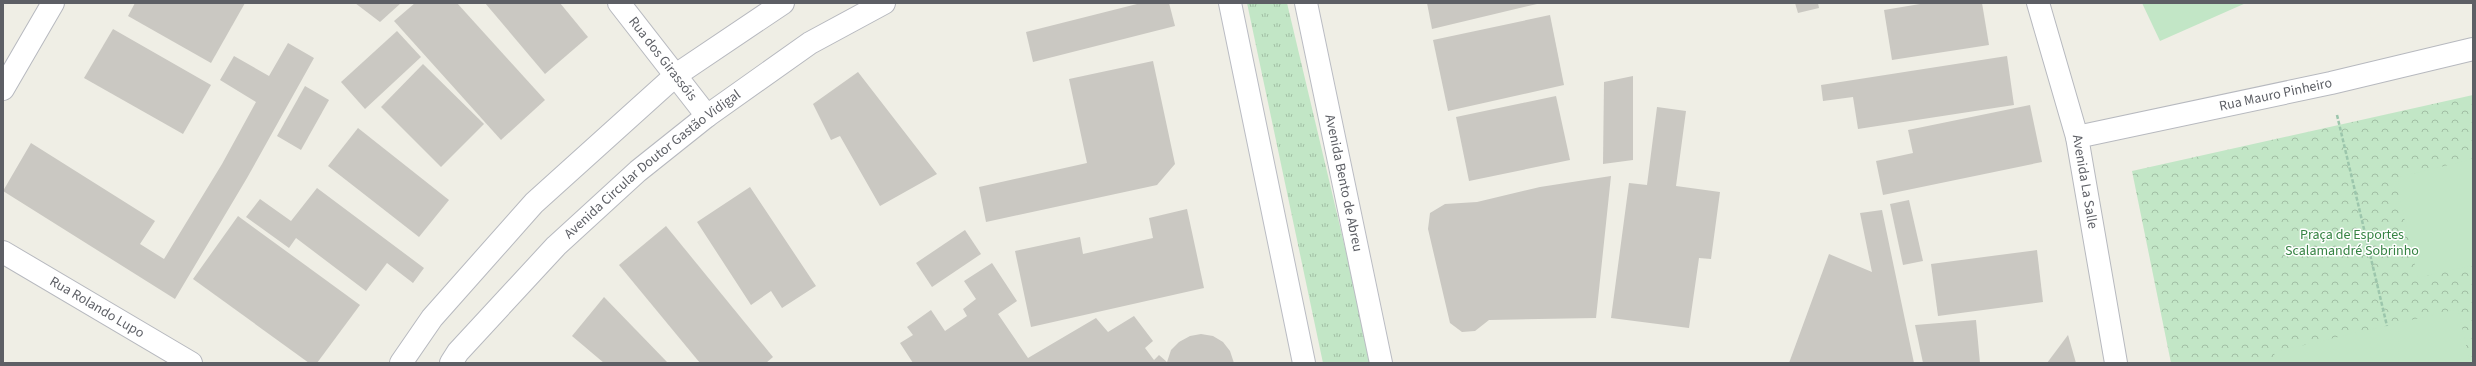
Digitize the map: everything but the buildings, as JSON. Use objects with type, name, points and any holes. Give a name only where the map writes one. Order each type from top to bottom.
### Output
[{"type":"street","points":[[3,89],[53,3]]},
{"type":"street","name":"Rua dos Girassóis","points":[[619,3],[707,116]]},
{"type":"street","points":[[401,363],[432,318],[534,203],[676,75],[783,3]]},
{"type":"street","name":"Avenida Circular Doutor Gastão Vidigal","points":[[451,363],[458,352],[556,246],[638,171],[707,116],[810,44],[884,3]]},
{"type":"street","points":[[1230,3],[1304,363]]},
{"type":"street","name":"Avenida Bento de Abreu","points":[[1306,3],[1381,363]]},
{"type":"street","name":"Avenida La Salle","points":[[2038,3],[2077,137],[2116,363]]},
{"type":"street","name":"Rua Mauro Pinheiro","points":[[2077,137],[2332,83],[2473,50]]},
{"type":"street","name":"Rua Rolando Lupo","points":[[3,252],[191,363]]},
{"type":"path","points":[[2332,83],[2338,123],[2387,326]]},
{"type":"green space","points":[[1247,3],[1287,3],[1371,357],[1369,363],[1323,363]]},
{"type":"green space","points":[[2142,3],[2246,3],[2160,41]]},
{"type":"green space","name":"Praça de Esportes Scalamandré Sobrinho","points":[[2473,95],[2473,363],[2171,363],[2132,171]]},
{"type":"green space","points":[[2473,159],[2473,265],[2418,278],[2395,178]]},
{"type":"green space","points":[[2458,309],[2470,363],[2276,363],[2274,352]]}]
